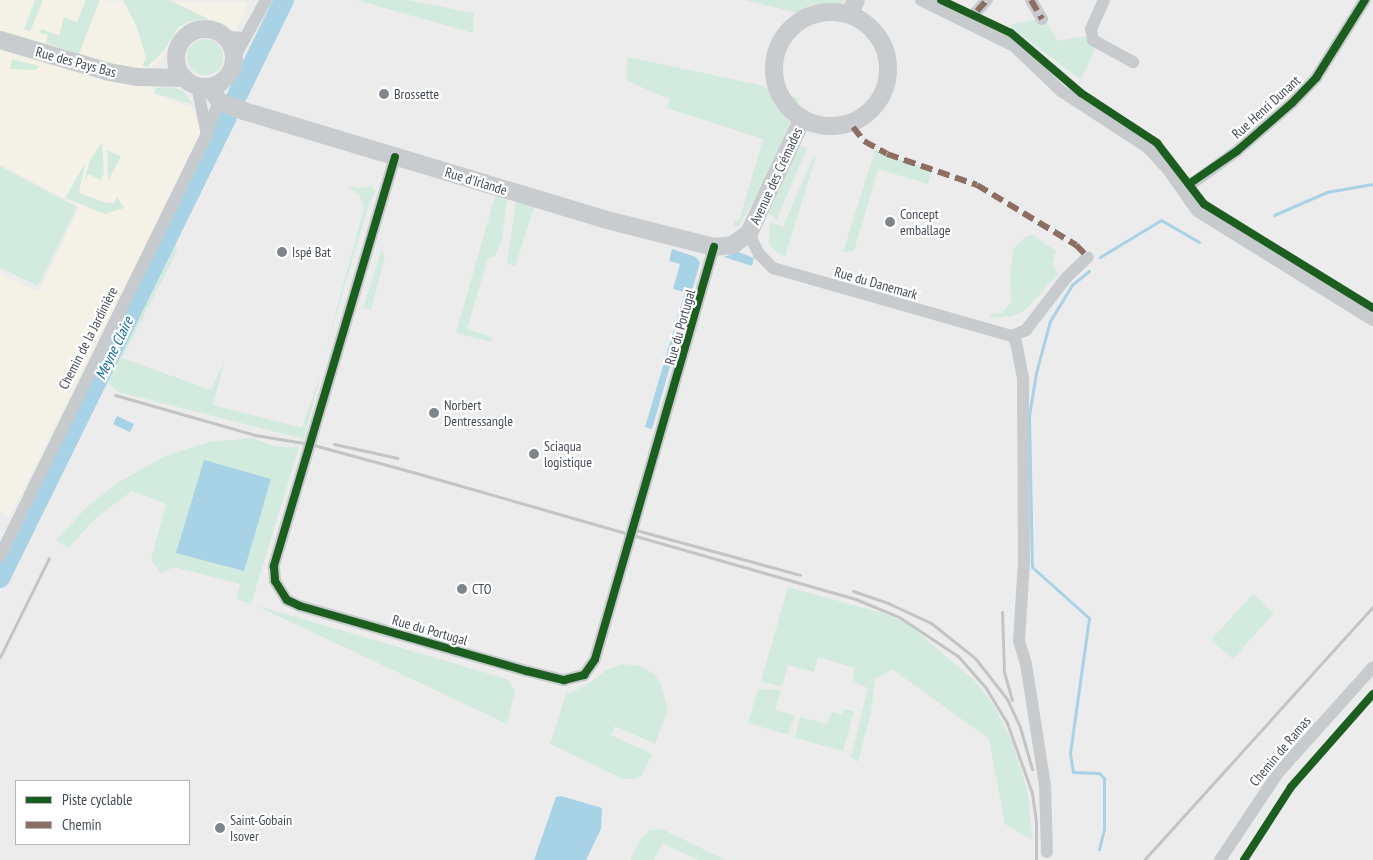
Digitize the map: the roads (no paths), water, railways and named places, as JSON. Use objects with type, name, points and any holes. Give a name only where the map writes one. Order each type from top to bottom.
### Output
[{"type":"street","points":[[202,88],[227,77],[244,38],[266,0]]},
{"type":"street","points":[[921,0],[1014,46],[1062,91],[1147,147],[1183,190],[1197,211],[1373,320]]},
{"type":"street","points":[[977,11],[987,0]]},
{"type":"street","points":[[1031,0],[1042,19]]},
{"type":"street","points":[[1104,0],[1092,29],[1094,40],[1133,62]]},
{"type":"street","name":"Rue Henri Dunant","points":[[1183,190],[1236,151],[1292,103],[1316,78],[1365,0]]},
{"type":"street","name":"Avenue des Crémades","points":[[853,7],[871,27],[885,47],[890,72],[884,96],[869,114],[848,125],[824,127],[802,120],[787,107],[778,90],[774,72],[776,52],[784,36],[797,23],[814,14],[853,7]]},
{"type":"street","points":[[153,77],[176,55],[178,46],[191,32],[210,28],[226,38],[244,38]]},
{"type":"street","points":[[226,38],[234,58]]},
{"type":"street","name":"Rue des Pays Bas","points":[[0,40],[109,72],[153,77],[202,88]]},
{"type":"street","points":[[176,55],[202,88],[206,135]]},
{"type":"street","name":"Chemin de la Jardinière","points":[[0,556],[206,135],[202,88]]},
{"type":"street","name":"Rue d'Irlande","points":[[202,88],[244,112],[611,221],[714,247],[733,245],[749,233]]},
{"type":"street","name":"Avenue des Crémades","points":[[749,233],[802,120]]},
{"type":"street","name":"Rue du Portugal","points":[[395,157],[274,566],[275,581],[287,600],[300,606],[527,671],[564,680],[584,675],[595,659],[714,247]]},
{"type":"street","name":"Rue du Danemark","points":[[749,233],[759,254],[773,268],[1012,336]]},
{"type":"street","points":[[1047,852],[1045,785],[1026,664],[1018,641],[1024,561],[1023,379],[1016,342],[1012,336],[1026,330],[1066,278],[1088,257]]},
{"type":"street","name":"Chemin de Ramas","points":[[1220,860],[1278,772],[1373,667]]},
{"type":"water","points":[[672,249],[696,257],[700,263],[652,429],[645,427],[685,292],[673,289],[680,264],[669,261]]},
{"type":"water","points":[[738,252],[754,258],[752,266],[724,257]]},
{"type":"water","points":[[117,416],[134,424],[130,432],[113,424]]},
{"type":"water","points":[[204,460],[271,479],[244,571],[176,553]]},
{"type":"water","points":[[561,796],[602,808],[601,829],[586,860],[534,860],[556,797]]},
{"type":"waterway","name":"Meyne Claire","points":[[236,98],[284,0]]},
{"type":"waterway","name":"Meyne Claire","points":[[0,578],[227,117]]},
{"type":"waterway","points":[[1274,215],[1327,192],[1373,184]]},
{"type":"waterway","points":[[1100,257],[1161,220],[1199,242]]},
{"type":"waterway","points":[[1089,271],[1072,285],[1050,321],[1036,373],[1029,416],[1032,567],[1089,618],[1070,753],[1073,772],[1099,773],[1104,778],[1104,829],[1099,849]]},
{"type":"railway","points":[[115,395],[255,435],[310,444],[416,473],[858,600],[899,617],[958,656],[986,688],[1007,723],[1032,793],[1036,821],[1036,860]]},
{"type":"railway","points":[[334,444],[397,458]]},
{"type":"railway","points":[[636,530],[800,575]]},
{"type":"railway","points":[[0,657],[49,558]]},
{"type":"railway","points":[[853,591],[890,604],[931,623],[975,658],[1007,699],[1020,727],[1032,769]]},
{"type":"railway","points":[[1144,860],[1373,607]]},
{"type":"railway","points":[[1002,612],[1004,672],[1012,700]]},
{"type":"place","name":"Brossette","points":[[384,94]]},
{"type":"place","name":"Concept emballage","points":[[890,222]]},
{"type":"place","name":"Ispé Bat","points":[[282,252]]},
{"type":"place","name":"Norbert Dentressangle","points":[[434,413]]},
{"type":"place","name":"Sciaqua logistique","points":[[534,454]]},
{"type":"place","name":"CTO","points":[[462,589]]},
{"type":"place","name":"Saint-Gobain Isover","points":[[220,828]]}]
